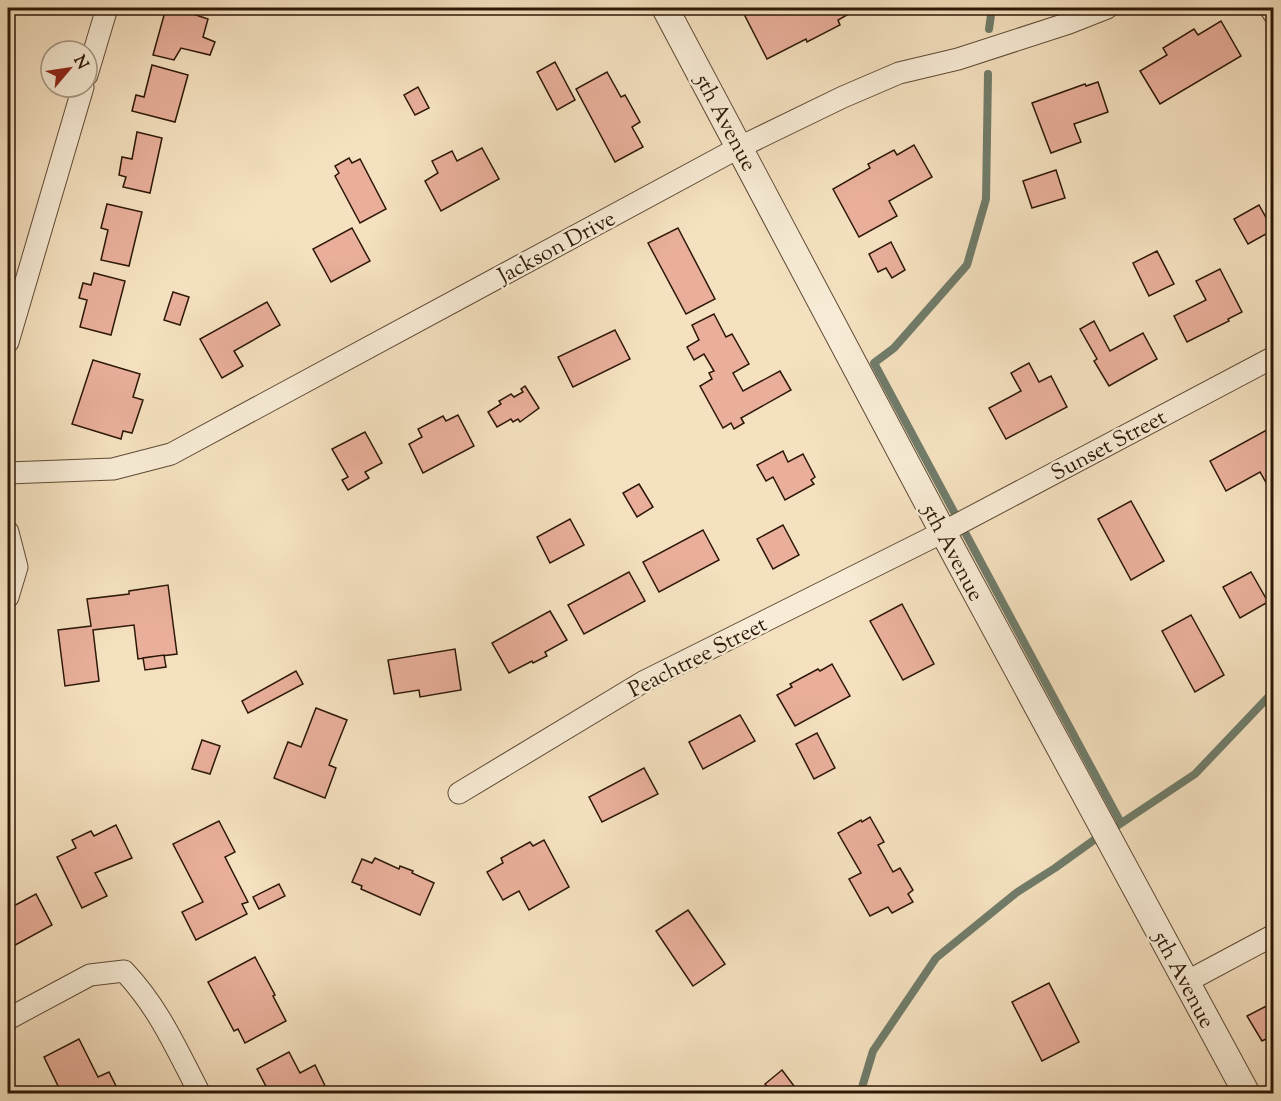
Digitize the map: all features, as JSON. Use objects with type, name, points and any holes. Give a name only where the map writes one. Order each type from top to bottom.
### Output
[{"type":"street","points":[[98,39],[107,8]]},
{"type":"street","name":"5th Avenue","points":[[665,8],[943,532],[1247,1094]]},
{"type":"street","name":"Jackson Drive","points":[[8,473],[113,469],[171,454],[740,147],[843,97],[899,74],[966,56],[1070,23],[1107,8]]},
{"type":"street","points":[[1270,8],[1274,14]]},
{"type":"street","points":[[8,342],[79,99]]},
{"type":"street","name":"Sunset Street","points":[[943,532],[1274,357]]},
{"type":"street","points":[[8,532],[17,567],[8,597]]},
{"type":"street","name":"Peachtree Street","points":[[459,793],[643,682],[943,532]]},
{"type":"street","points":[[1186,982],[1274,935]]},
{"type":"street","points":[[8,1019],[90,975],[123,970],[160,1016],[200,1094]]},
{"type":"building","points":[[166,8],[175,8],[208,19],[203,37],[215,42],[210,55],[181,48],[174,60],[153,55]]},
{"type":"building","points":[[756,8],[852,8],[854,11],[838,20],[840,25],[767,59],[744,14]]},
{"type":"building","points":[[1221,21],[1241,56],[1160,104],[1140,71],[1167,55],[1163,48],[1194,29],[1198,35]]},
{"type":"building","points":[[555,62],[575,100],[557,110],[537,72]]},
{"type":"building","points":[[152,65],[188,75],[175,122],[132,111],[136,95],[144,97]]},
{"type":"building","points":[[607,72],[621,97],[625,95],[640,122],[632,127],[643,147],[615,162],[576,89]]},
{"type":"building","points":[[1098,82],[1108,112],[1074,124],[1081,142],[1051,153],[1032,103],[1085,84],[1086,86]]},
{"type":"building","points":[[418,87],[429,108],[415,115],[404,95]]},
{"type":"building","points":[[137,132],[162,138],[150,193],[123,187],[126,177],[119,175],[122,157],[132,159]]},
{"type":"building","points":[[914,145],[932,177],[889,201],[897,216],[859,237],[833,189],[870,168],[868,164],[894,150],[897,155]]},
{"type":"building","points":[[482,148],[499,179],[441,211],[425,181],[438,173],[432,161],[452,151],[457,161]]},
{"type":"building","points":[[349,158],[352,163],[360,159],[386,209],[360,223],[335,176],[339,173],[335,166]]},
{"type":"building","points":[[1056,170],[1065,198],[1032,208],[1023,181]]},
{"type":"building","points":[[107,204],[142,212],[129,266],[101,260],[108,230],[101,228]]},
{"type":"building","points":[[1259,205],[1273,230],[1248,244],[1234,219]]},
{"type":"building","points":[[352,228],[370,261],[331,282],[313,249]]},
{"type":"building","points":[[678,228],[715,299],[686,314],[648,243]]},
{"type":"building","points":[[891,242],[905,270],[892,278],[886,268],[878,272],[869,254]]},
{"type":"building","points":[[1157,251],[1174,284],[1149,296],[1133,263]]},
{"type":"building","points":[[1220,269],[1242,312],[1187,342],[1174,316],[1206,300],[1196,281]]},
{"type":"building","points":[[94,273],[125,281],[111,335],[80,327],[87,300],[79,298],[83,283],[91,285]]},
{"type":"building","points":[[173,292],[189,297],[180,325],[164,320]]},
{"type":"building","points":[[267,302],[280,325],[234,351],[243,366],[222,378],[200,339]]},
{"type":"building","points":[[714,314],[726,337],[732,334],[749,364],[733,373],[743,391],[780,371],[791,390],[741,418],[744,423],[734,429],[731,423],[723,428],[700,386],[712,379],[709,373],[714,371],[704,354],[694,360],[687,347],[699,340],[692,325]]},
{"type":"building","points":[[1094,321],[1110,351],[1143,333],[1157,359],[1109,386],[1094,361],[1097,359],[1080,329]]},
{"type":"building","points":[[615,330],[630,359],[573,387],[558,357]]},
{"type":"building","points":[[93,360],[140,374],[133,397],[143,400],[132,433],[123,431],[121,439],[72,424]]},
{"type":"building","points":[[1029,363],[1039,382],[1051,376],[1067,407],[1006,439],[989,408],[1021,391],[1011,373]]},
{"type":"building","points":[[525,386],[539,408],[520,422],[518,419],[513,422],[511,419],[497,427],[488,412],[501,404],[499,401],[511,394],[514,397],[523,392],[521,389]]},
{"type":"building","points":[[458,415],[474,446],[423,473],[409,444],[422,437],[418,429],[443,416],[446,421]]},
{"type":"building","points":[[1274,426],[1274,483],[1268,486],[1260,472],[1226,491],[1210,461]]},
{"type":"building","points":[[365,432],[382,463],[365,472],[369,478],[348,490],[342,480],[348,477],[332,449]]},
{"type":"building","points":[[783,451],[788,462],[803,454],[815,477],[811,480],[814,484],[785,500],[773,477],[766,481],[757,465]]},
{"type":"building","points":[[639,484],[653,507],[637,517],[623,493]]},
{"type":"building","points":[[1131,501],[1164,561],[1131,580],[1098,519]]},
{"type":"building","points":[[570,519],[584,545],[550,563],[537,537]]},
{"type":"building","points":[[783,525],[799,555],[773,569],[757,539]]},
{"type":"building","points":[[703,530],[719,560],[659,592],[643,562]]},
{"type":"building","points":[[629,572],[645,601],[584,634],[568,605]]},
{"type":"building","points":[[1251,572],[1268,602],[1240,618],[1223,587]]},
{"type":"building","points":[[168,585],[177,654],[138,659],[134,625],[93,630],[99,681],[65,686],[58,630],[91,626],[87,599],[129,594],[129,591]]},
{"type":"building","points":[[902,604],[934,664],[903,680],[870,621]]},
{"type":"building","points":[[550,611],[567,640],[545,652],[547,656],[509,673],[492,643]]},
{"type":"building","points":[[1191,615],[1224,675],[1195,692],[1162,631]]},
{"type":"building","points":[[455,649],[461,690],[420,697],[419,690],[394,694],[388,660]]},
{"type":"building","points":[[164,655],[166,667],[145,670],[143,658]]},
{"type":"building","points":[[832,664],[850,696],[795,726],[777,695],[792,687],[790,684]]},
{"type":"building","points":[[296,671],[303,684],[248,713],[242,701]]},
{"type":"building","points":[[316,708],[347,720],[329,765],[336,768],[325,798],[274,778],[288,742],[301,747]]},
{"type":"building","points":[[740,715],[755,741],[703,769],[689,742]]},
{"type":"building","points":[[817,733],[835,768],[814,779],[796,744]]},
{"type":"building","points":[[202,740],[220,746],[210,774],[192,769]]},
{"type":"building","points":[[644,768],[658,794],[602,822],[589,797]]},
{"type":"building","points":[[870,817],[884,842],[878,845],[893,872],[900,868],[913,890],[908,894],[913,902],[892,913],[888,907],[870,916],[849,879],[861,873],[838,833]]},
{"type":"building","points":[[219,821],[235,852],[225,857],[248,902],[242,904],[247,914],[196,940],[182,912],[203,902],[173,844]]},
{"type":"building","points":[[116,825],[132,858],[95,873],[107,896],[82,908],[57,857],[76,848],[72,840],[91,831],[94,836]]},
{"type":"building","points":[[544,840],[569,887],[529,910],[519,891],[503,900],[487,872],[503,863],[501,858],[530,842],[533,846]]},
{"type":"building","points":[[375,858],[399,869],[400,866],[413,871],[412,873],[434,883],[420,915],[361,889],[362,886],[352,882],[362,859],[372,863]]},
{"type":"building","points":[[279,884],[285,896],[259,909],[253,897]]},
{"type":"building","points":[[36,894],[52,925],[8,949],[8,909]]},
{"type":"building","points":[[688,910],[725,964],[693,986],[656,931]]},
{"type":"building","points":[[255,957],[286,1021],[245,1043],[238,1029],[234,1031],[208,982]]},
{"type":"building","points":[[1049,983],[1079,1042],[1042,1061],[1012,1002]]},
{"type":"building","points":[[1274,1002],[1274,1035],[1262,1041],[1247,1016]]},
{"type":"building","points":[[79,1039],[98,1077],[109,1072],[120,1094],[62,1094],[44,1057]]},
{"type":"building","points":[[289,1052],[300,1073],[315,1065],[329,1094],[270,1094],[257,1069]]},
{"type":"building","points":[[782,1070],[800,1094],[773,1094],[765,1084]]},
{"type":"waterway","points":[[989,29],[992,8]]},
{"type":"waterway","points":[[988,74],[986,199],[967,265],[894,348],[874,363],[1121,823]]},
{"type":"waterway","points":[[1117,826],[1195,774],[1274,691]]},
{"type":"waterway","points":[[860,1094],[873,1051],[936,958],[1016,893],[1094,840]]}]
